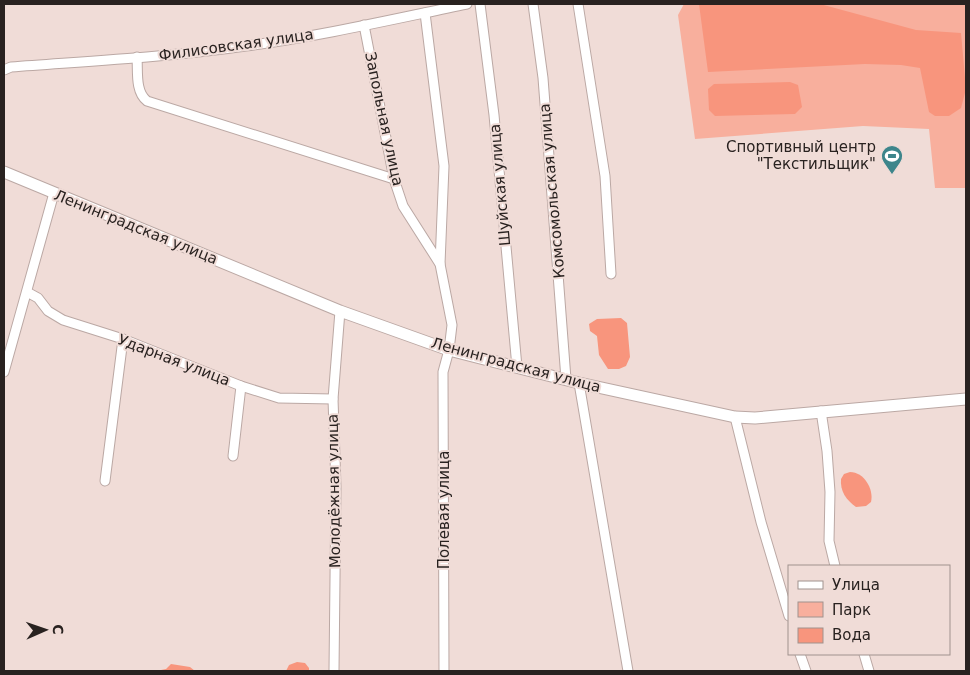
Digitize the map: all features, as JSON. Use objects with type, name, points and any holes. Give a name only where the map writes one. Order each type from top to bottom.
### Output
[{"type":"street","name":"Филисовская улица","points":[[4,70],[11,67],[247,46],[467,4]]},
{"type":"street","name":"Шуйская улица","points":[[480,4],[495,125],[517,367]]},
{"type":"street","name":"Комсомольская улица","points":[[532,4],[543,78],[566,379]]},
{"type":"street","points":[[578,4],[605,176],[611,274]]},
{"type":"street","points":[[425,13],[444,166],[440,264]]},
{"type":"street","name":"Запольная улица","points":[[364,25],[394,179],[403,206],[440,264],[452,325],[449,350]]},
{"type":"street","points":[[137,57],[139,89],[147,101],[394,179]]},
{"type":"street","name":"Ленинградская улица","points":[[4,172],[340,312],[449,350],[579,383],[735,417],[755,418],[966,399]]},
{"type":"street","points":[[4,372],[54,193]]},
{"type":"street","name":"Ударная улица","points":[[27,292],[38,298],[48,311],[63,320],[123,339],[241,386],[279,398],[333,399]]},
{"type":"street","name":"Молодёжная улица","points":[[334,671],[336,487],[333,399],[340,312]]},
{"type":"street","points":[[104,481],[123,339]]},
{"type":"street","name":"Полевая улица","points":[[444,671],[443,372],[449,350]]},
{"type":"street","points":[[579,383],[628,671]]},
{"type":"street","points":[[233,456],[241,386]]},
{"type":"street","points":[[821,411],[827,451],[830,492],[829,541],[835,565]]},
{"type":"street","points":[[735,417],[761,522],[788,613]]},
{"type":"street","points":[[800,655],[806,671]]},
{"type":"street","points":[[864,655],[869,671]]},
{"type":"green space","points":[[684,4],[966,4],[966,188],[935,188],[929,129],[863,126],[695,139],[678,15]]},
{"type":"water","points":[[699,4],[820,4],[916,30],[961,33],[966,89],[961,108],[949,116],[935,116],[929,112],[920,68],[901,65],[865,64],[708,72]]},
{"type":"water","points":[[790,82],[798,85],[802,107],[795,114],[715,116],[709,110],[708,89],[714,84]]},
{"type":"water","points":[[621,318],[627,323],[630,357],[626,366],[619,369],[608,369],[599,355],[597,336],[590,331],[589,324],[597,319]]},
{"type":"water","points":[[850,472],[860,475],[867,482],[872,497],[871,502],[866,506],[856,507],[849,501],[843,491],[841,479],[844,474]]},
{"type":"water","points":[[297,662],[305,663],[309,671],[286,671],[289,665]]},
{"type":"water","points":[[171,664],[190,667],[195,671],[156,671],[166,669]]},
{"type":"place","name":"Спортивный центр \"Текстильщик\"","points":[[892,175]]}]
